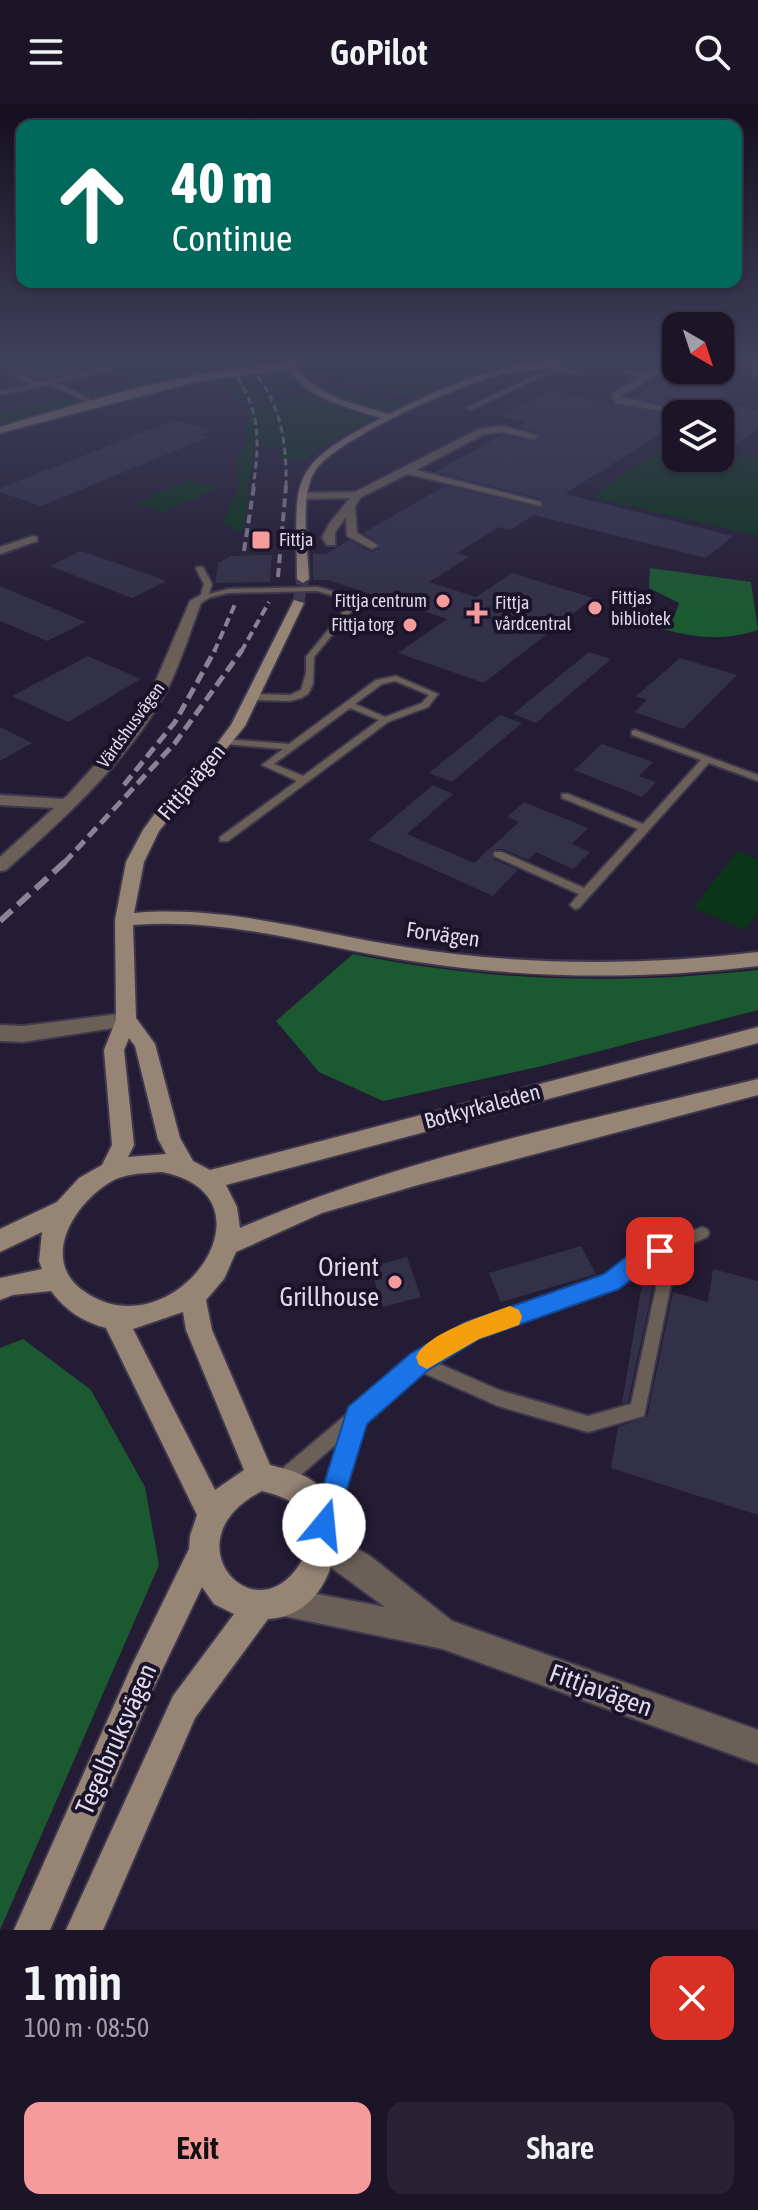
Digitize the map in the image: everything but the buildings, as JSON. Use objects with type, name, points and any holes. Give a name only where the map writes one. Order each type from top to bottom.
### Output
[{"type":"street","points":[[303,579],[303,496],[310,470],[323,454],[337,445]]},
{"type":"street","points":[[303,496],[357,495],[454,445]]},
{"type":"street","points":[[407,471],[537,504]]},
{"type":"street","points":[[331,543],[328,538],[330,529],[351,508],[357,495]]},
{"type":"street","points":[[351,508],[351,534],[372,546]]},
{"type":"street","points":[[0,551],[33,539]]},
{"type":"street","name":"Värdshusvägen","points":[[0,866],[67,804],[118,748],[172,665],[196,601],[204,597]]},
{"type":"street","name":"Fittjavägen","points":[[110,1171],[123,1145],[114,1050],[126,1020],[124,920],[135,862],[151,830],[226,741],[253,697],[298,603]]},
{"type":"street","points":[[0,800],[67,804]]},
{"type":"street","name":"Forvägen","points":[[124,920],[182,916],[217,918],[406,954],[523,969],[629,970],[758,959]]},
{"type":"street","points":[[0,1033],[23,1034],[126,1020],[145,1044],[169,1139],[184,1167]]},
{"type":"street","name":"Botkyrkaleden","points":[[207,1180],[758,1035]]},
{"type":"street","points":[[228,1244],[331,1201],[557,1137],[758,1087]]},
{"type":"street","points":[[162,1163],[184,1167],[207,1180],[219,1193],[229,1217],[228,1244],[215,1272],[192,1295],[147,1316],[114,1318],[72,1301],[55,1279],[51,1234],[63,1210],[83,1187],[110,1171],[162,1163]]},
{"type":"street","points":[[0,1241],[63,1210]]},
{"type":"street","points":[[0,1289],[13,1284],[55,1279]]},
{"type":"street","points":[[192,1295],[199,1330],[272,1478]]},
{"type":"street","points":[[114,1318],[212,1514]]},
{"type":"street","points":[[272,1478],[301,1488],[316,1504],[324,1535],[318,1567],[297,1593],[270,1604],[239,1602],[221,1590],[209,1572],[204,1551],[205,1535],[212,1514],[236,1487],[272,1478]]},
{"type":"street","name":"Fittjavägen","points":[[324,1535],[359,1567],[443,1633]]},
{"type":"street","name":"Tegelbruksvägen","points":[[32,1930],[143,1676],[204,1551]]},
{"type":"street","name":"Fittjavägen","points":[[270,1604],[443,1633],[758,1747]]},
{"type":"street","name":"Tegelbruksvägen","points":[[84,1930],[184,1707],[270,1604]]},
{"type":"lane","points":[[436,446],[448,448]]},
{"type":"lane","points":[[200,569],[208,584],[204,597],[313,598],[341,595],[352,599],[351,607],[310,657],[312,682],[309,690],[298,697],[253,697]]},
{"type":"lane","points":[[224,839],[304,780],[385,720],[425,705],[434,694],[396,678],[387,678],[267,765],[304,780]]},
{"type":"lane","points":[[350,705],[385,720]]},
{"type":"lane","points":[[635,733],[758,778]]},
{"type":"lane","points":[[226,741],[292,747]]},
{"type":"lane","points":[[575,905],[642,827],[707,759]]},
{"type":"lane","points":[[565,796],[642,827]]},
{"type":"lane","points":[[498,854],[586,893]]},
{"type":"lane","points":[[272,1478],[356,1416],[419,1363],[472,1330],[611,1282],[639,1260],[702,1233]]},
{"type":"lane","points":[[419,1363],[498,1398],[588,1424],[638,1410],[666,1275],[639,1260]]},
{"type":"lane","points":[[324,1535],[356,1416]]},
{"type":"green space","points":[[325,445],[314,452],[309,460],[281,461],[281,447],[254,447],[244,530],[238,531],[222,523],[239,488],[237,459],[243,447]]},
{"type":"green space","points":[[662,450],[662,472],[734,472],[734,455],[758,458],[758,536],[591,497]]},
{"type":"green space","points":[[190,480],[216,489],[163,512],[136,503]]},
{"type":"green space","points":[[650,568],[751,582],[758,630],[710,637],[662,629],[675,615],[679,603],[649,588]]},
{"type":"green space","points":[[737,851],[758,859],[758,912],[745,930],[693,908]]},
{"type":"green space","points":[[353,954],[454,970],[555,978],[656,978],[758,970],[758,1010],[542,1066],[383,1101],[319,1072],[276,1021]]},
{"type":"green space","points":[[23,1339],[91,1390],[145,1487],[159,1565],[0,1930],[0,1348]]},
{"type":"tunnel","points":[[298,603],[303,579]]},
{"type":"railway","points":[[253,488],[257,445]]},
{"type":"railway","points":[[284,445],[286,486]]},
{"type":"railway","points":[[244,551],[254,486]]},
{"type":"railway","points":[[278,577],[286,486]]},
{"type":"railway","points":[[214,651],[236,602]]},
{"type":"railway","points":[[241,652],[269,602]]},
{"type":"railway","points":[[65,862],[175,743],[242,650]]},
{"type":"railway","points":[[124,785],[175,722],[214,651]]},
{"type":"railway","points":[[0,921],[65,862]]},
{"type":"slow traffic","points":[[427,1357],[472,1330],[510,1317]]},
{"type":"place","name":"Fittja","points":[[261,540]]},
{"type":"place","name":"Fittja centrum","points":[[443,601]]},
{"type":"place","name":"Fittjas bibliotek","points":[[595,608]]},
{"type":"place","name":"Fittja vårdcentral","points":[[477,613]]},
{"type":"place","name":"Fittja torg","points":[[410,625]]},
{"type":"place","name":"Orient Grillhouse","points":[[395,1282]]},
{"type":"route","points":[[324,1525],[356,1416],[419,1363],[472,1330],[611,1282],[639,1260],[660,1251]]}]
